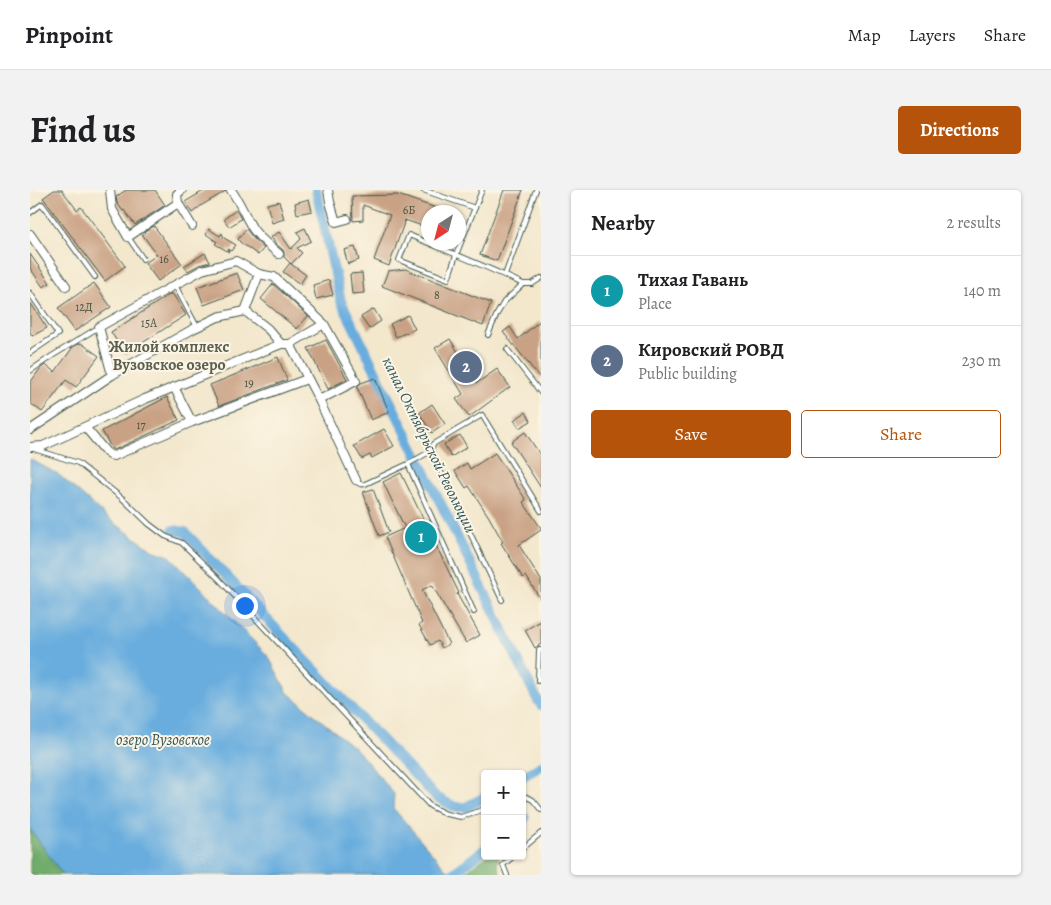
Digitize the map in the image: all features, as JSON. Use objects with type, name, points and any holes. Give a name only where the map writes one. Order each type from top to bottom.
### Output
[{"type":"street","points":[[110,190],[112,209],[128,237],[178,203]]},
{"type":"street","points":[[182,190],[177,194],[178,203],[192,226]]},
{"type":"street","points":[[231,190],[258,235],[279,254]]},
{"type":"street","points":[[328,190],[336,222],[346,219]]},
{"type":"street","points":[[30,234],[66,286]]},
{"type":"street","points":[[112,375],[99,327],[202,270],[236,261],[259,274],[274,277],[324,324],[356,381],[319,400]]},
{"type":"street","points":[[245,311],[259,274]]},
{"type":"street","points":[[30,430],[112,375],[218,317],[245,311]]},
{"type":"street","points":[[245,311],[268,329],[281,344]]},
{"type":"street","points":[[30,447],[43,446],[174,387],[281,344],[290,344],[324,324]]},
{"type":"street","points":[[290,344],[319,400],[356,480]]},
{"type":"street","points":[[85,427],[106,452],[114,456],[192,422],[307,379]]},
{"type":"street","points":[[174,387],[192,422]]},
{"type":"lane","points":[[423,190],[475,208]]},
{"type":"lane","points":[[482,190],[456,255],[448,279],[399,260],[409,235],[456,255],[505,275],[523,284],[532,284],[541,278]]},
{"type":"lane","points":[[505,275],[536,190],[541,193]]},
{"type":"lane","points":[[30,213],[42,204],[95,278]]},
{"type":"lane","points":[[128,237],[143,259]]},
{"type":"lane","points":[[488,335],[504,302],[523,284]]},
{"type":"lane","points":[[175,285],[197,328]]},
{"type":"lane","points":[[30,293],[58,334],[30,353]]},
{"type":"lane","points":[[30,371],[99,327]]},
{"type":"lane","points":[[507,349],[541,393]]},
{"type":"lane","points":[[502,600],[431,451],[433,444],[482,415],[541,511]]},
{"type":"lane","points":[[30,447],[78,463],[122,498],[149,524],[165,536],[182,543],[218,578],[430,806],[446,814],[461,818],[481,810]]},
{"type":"lane","points":[[356,480],[358,484],[365,484],[431,451]]},
{"type":"lane","points":[[408,464],[474,612]]},
{"type":"lane","points":[[538,681],[541,650]]},
{"type":"lane","points":[[526,797],[533,800],[541,810]]},
{"type":"lane","points":[[526,846],[541,833]]},
{"type":"lane","points":[[507,875],[503,865],[509,860]]},
{"type":"green space","points":[[30,829],[63,875],[30,875]]},
{"type":"green space","points":[[482,860],[498,860],[497,864],[501,875],[461,875]]},
{"type":"water","name":"озеро Вузовское","points":[[30,459],[59,475],[109,519],[152,550],[170,556],[268,656],[288,693],[357,750],[394,794],[393,808],[451,875],[63,875],[30,829]]},
{"type":"building","points":[[54,190],[62,190],[77,210],[81,207],[125,266],[105,281],[43,198]]},
{"type":"building","points":[[126,190],[155,190],[165,205],[135,225],[117,203],[116,197]]},
{"type":"building","points":[[205,190],[226,191],[192,213],[185,202]]},
{"type":"building","points":[[504,190],[523,190],[497,261],[480,255]]},
{"type":"building","points":[[398,195],[427,205],[421,205],[421,226],[405,220],[389,266],[374,260],[390,215],[363,205],[363,220],[353,221],[352,196]]},
{"type":"building","points":[[309,199],[312,211],[297,214],[295,203]]},
{"type":"building","points":[[279,201],[284,219],[272,223],[267,204]]},
{"type":"building","points":[[236,210],[241,219],[229,227],[224,219]]},
{"type":"building","points":[[154,226],[182,264],[158,281],[145,263],[157,255],[142,234]]},
{"type":"building","points":[[305,228],[311,241],[297,248],[302,253],[291,264],[284,257],[283,250],[271,237],[279,232],[291,249],[301,239],[297,232]]},
{"type":"building","points":[[209,229],[220,236],[222,233],[224,238],[236,245],[231,251],[228,249],[229,252],[215,244],[217,242],[206,234]]},
{"type":"building","points":[[246,229],[264,248],[258,255],[238,239]]},
{"type":"building","points":[[355,247],[359,260],[348,264],[344,250]]},
{"type":"building","points":[[205,253],[210,262],[188,271],[184,266]]},
{"type":"building","points":[[30,254],[50,283],[43,287],[30,268]]},
{"type":"building","points":[[290,263],[306,275],[300,284],[283,272]]},
{"type":"building","points":[[405,269],[491,303],[483,326],[382,286],[388,271]]},
{"type":"building","points":[[237,273],[244,290],[204,305],[197,287]]},
{"type":"building","points":[[362,273],[364,293],[352,294],[350,274]]},
{"type":"building","points":[[329,280],[333,295],[316,299],[313,285]]},
{"type":"building","points":[[94,283],[111,307],[75,331],[58,308]]},
{"type":"building","points":[[273,284],[308,316],[297,329],[261,299]]},
{"type":"building","points":[[172,293],[186,315],[125,354],[111,332]]},
{"type":"building","points":[[30,302],[47,328],[32,336],[30,332]]},
{"type":"building","points":[[374,309],[381,321],[369,329],[361,317]]},
{"type":"building","points":[[408,315],[415,329],[396,337],[390,324]]},
{"type":"building","points":[[541,320],[541,379],[503,332],[510,327],[518,339]]},
{"type":"building","points":[[450,339],[477,383],[497,369],[510,387],[469,417],[456,399],[463,394],[435,348]]},
{"type":"building","points":[[326,340],[347,379],[328,389],[308,348]]},
{"type":"building","points":[[81,343],[99,356],[76,387],[66,380],[42,412],[30,403],[30,383],[45,365],[55,372],[73,347]]},
{"type":"building","points":[[278,357],[287,380],[219,406],[210,385]]},
{"type":"building","points":[[375,378],[389,412],[371,420],[357,387],[361,383]]},
{"type":"building","points":[[167,397],[179,420],[114,450],[112,449],[102,431]]},
{"type":"building","points":[[432,404],[445,424],[432,433],[419,413]]},
{"type":"building","points":[[526,412],[531,421],[519,428],[514,420]]},
{"type":"building","points":[[384,429],[394,446],[372,458],[370,455],[362,459],[354,446]]},
{"type":"building","points":[[525,432],[541,456],[541,488],[511,442]]},
{"type":"building","points":[[460,435],[467,447],[451,457],[444,444]]},
{"type":"building","points":[[495,453],[526,500],[523,502],[541,528],[541,530],[519,545],[541,580],[541,600],[526,576],[523,578],[501,543],[503,542],[489,517],[469,486],[466,488],[455,471],[467,463],[470,469]]},
{"type":"building","points":[[401,473],[459,593],[457,594],[480,635],[466,643],[432,585],[422,590],[449,644],[442,648],[438,641],[430,645],[419,625],[422,623],[385,537],[405,528],[383,482]]},
{"type":"building","points":[[373,489],[389,532],[379,536],[363,492]]},
{"type":"building","points":[[541,621],[541,644],[535,648],[525,630]]},
{"type":"waterway","name":"канал Октябрьской Революции","points":[[316,190],[341,301],[541,705]]},
{"type":"waterway","points":[[173,530],[185,532],[436,797],[455,807],[466,807],[481,799]]},
{"type":"waterway","points":[[526,775],[541,766]]},
{"type":"waterway","points":[[451,875],[481,852]]},
{"type":"place","name":"Кировский РОВД","points":[[466,367]]},
{"type":"place","name":"Тихая Гавань","points":[[421,537]]},
{"type":"district","name":"Жилой комплекс Вузовское озеро","points":[[169,356]]}]
